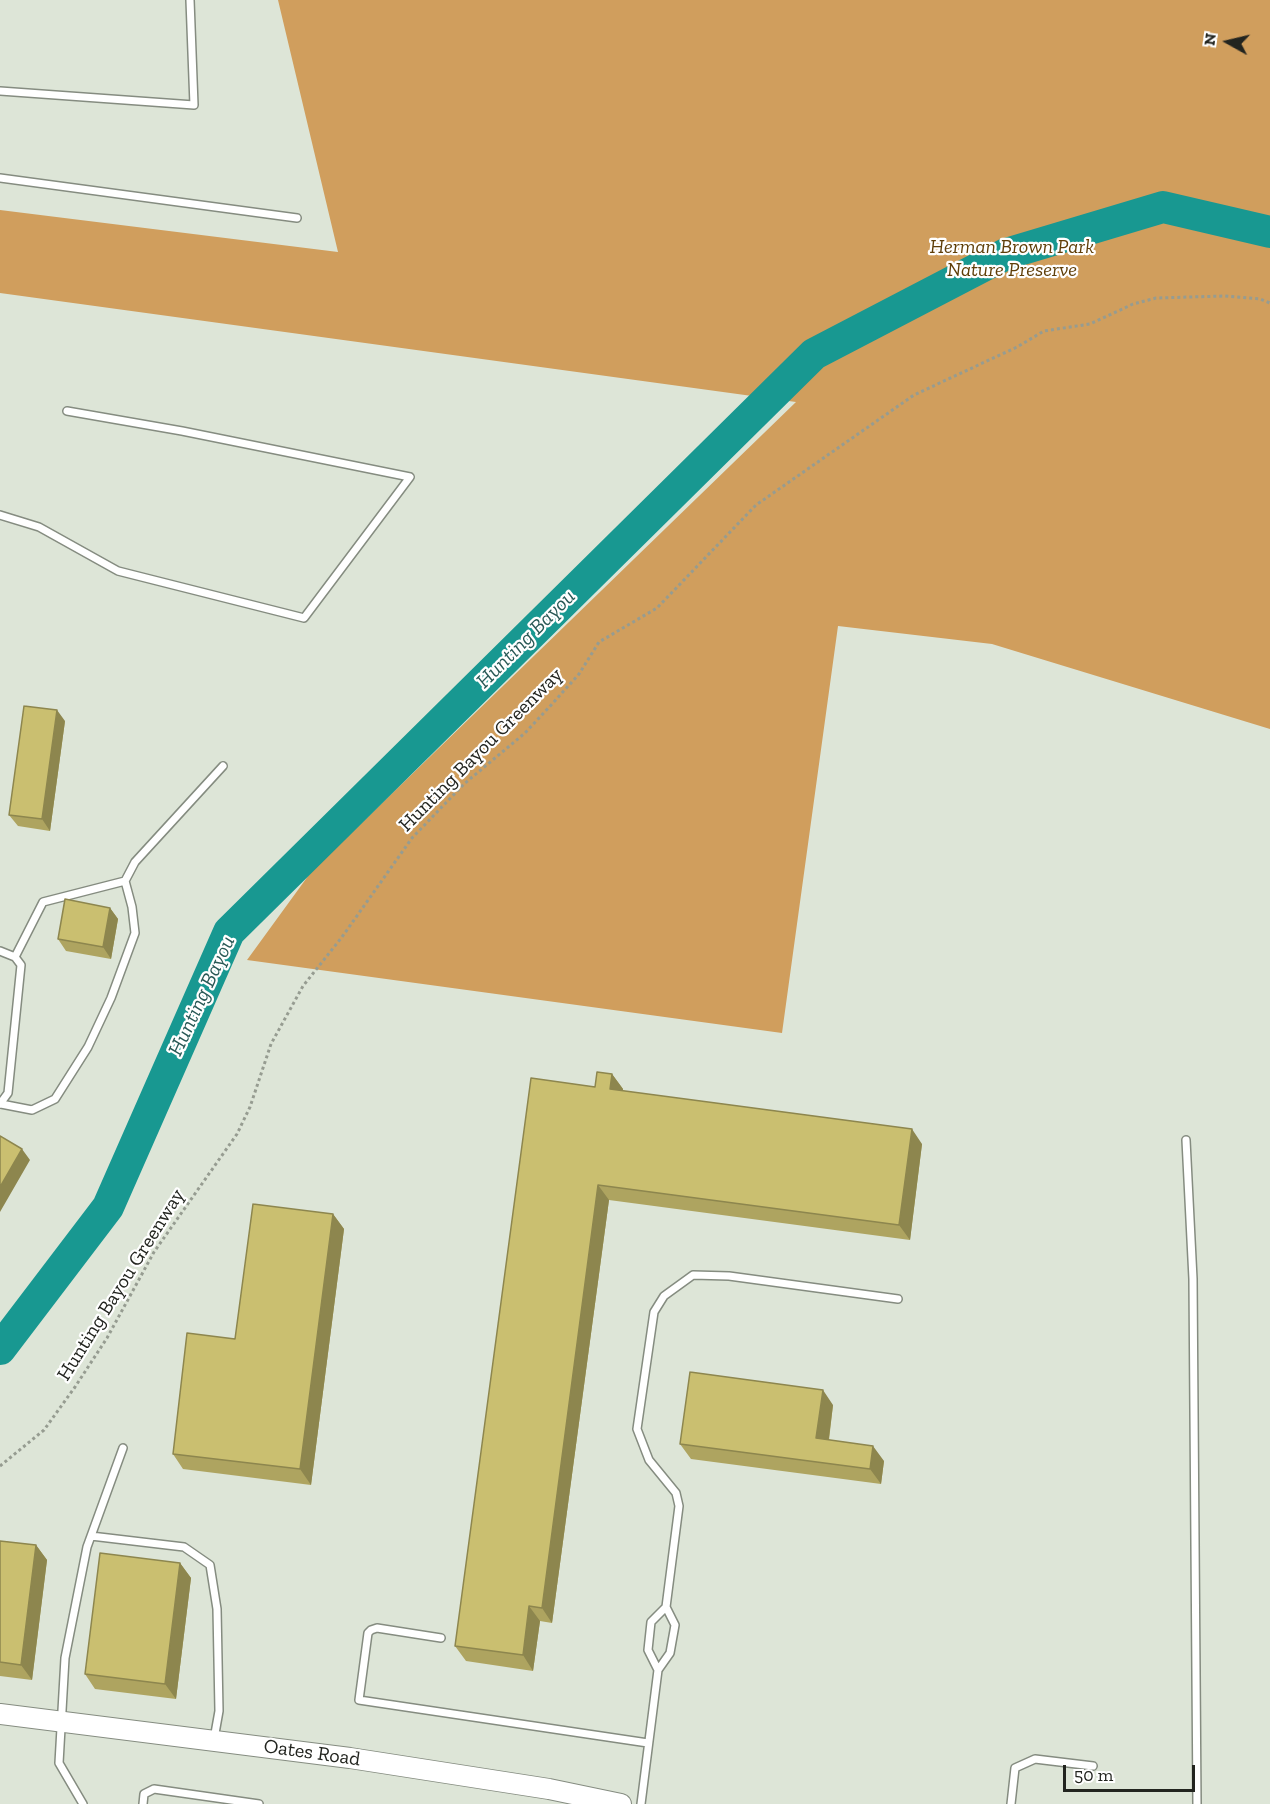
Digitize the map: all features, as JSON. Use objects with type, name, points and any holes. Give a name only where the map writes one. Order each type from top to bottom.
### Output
[{"type":"street","name":"Oates Road","points":[[0,1714],[214,1740],[621,1804]]},
{"type":"lane","points":[[0,91],[194,105],[190,0]]},
{"type":"lane","points":[[0,178],[297,218]]},
{"type":"lane","points":[[0,515],[39,526],[118,571],[304,618],[410,477],[182,431],[67,411]]},
{"type":"lane","points":[[15,957],[43,902],[124,881],[135,862],[223,766]]},
{"type":"lane","points":[[0,951],[15,957],[21,965],[8,1093],[0,1104],[32,1110],[55,1099],[88,1047],[111,998],[135,933],[132,907],[124,881]]},
{"type":"lane","points":[[1186,1140],[1193,1279],[1197,1804]]},
{"type":"lane","points":[[641,1804],[658,1670],[670,1653],[675,1625],[666,1607],[679,1506],[676,1493],[649,1460],[638,1429],[654,1312],[664,1296],[693,1275],[729,1276],[898,1299]]},
{"type":"lane","points":[[83,1804],[59,1763],[65,1658],[73,1610],[91,1536],[123,1448]]},
{"type":"lane","points":[[91,1536],[184,1547],[210,1565],[217,1609],[219,1711],[214,1740]]},
{"type":"lane","points":[[658,1670],[648,1650],[651,1622],[666,1607]]},
{"type":"lane","points":[[441,1638],[377,1628],[371,1630],[368,1633],[360,1700],[648,1743]]},
{"type":"lane","points":[[1011,1804],[1015,1768],[1035,1759],[1093,1766]]},
{"type":"lane","points":[[143,1804],[144,1794],[154,1789],[259,1804]]},
{"type":"path","name":"Hunting Bayou Greenway","points":[[0,1466],[44,1430],[75,1387],[107,1338],[154,1252],[237,1134],[250,1107],[271,1044],[303,986],[342,937],[411,838],[464,784],[525,733],[579,675],[599,642],[657,608],[756,505],[914,395],[1017,347],[1044,331],[1090,324],[1122,309],[1156,298],[1225,296],[1260,299],[1270,303]]},
{"type":"green space","name":"Herman Brown Park Nature Preserve","points":[[278,0],[1270,0],[1270,729],[992,644],[838,626],[782,1033],[247,960],[311,872],[796,402],[0,293],[0,210],[338,252]]},
{"type":"building","points":[[24,706],[57,710],[42,819],[9,815]]},
{"type":"building","points":[[65,899],[110,908],[103,947],[58,939]]},
{"type":"building","points":[[597,1072],[612,1074],[610,1089],[912,1129],[899,1225],[598,1185],[542,1608],[529,1606],[523,1655],[455,1646],[531,1078],[595,1087]]},
{"type":"building","points":[[0,1136],[22,1149],[0,1187]]},
{"type":"building","points":[[253,1204],[333,1214],[300,1469],[173,1454],[187,1333],[235,1339]]},
{"type":"building","points":[[690,1372],[823,1390],[816,1438],[873,1446],[870,1469],[680,1444]]},
{"type":"building","points":[[0,1541],[36,1545],[21,1665],[0,1662]]},
{"type":"building","points":[[100,1553],[180,1563],[165,1684],[85,1674]]},
{"type":"waterway","name":"Hunting Bayou","points":[[0,1349],[108,1207],[229,932],[814,354],[1006,254],[1163,207],[1270,232]]}]
